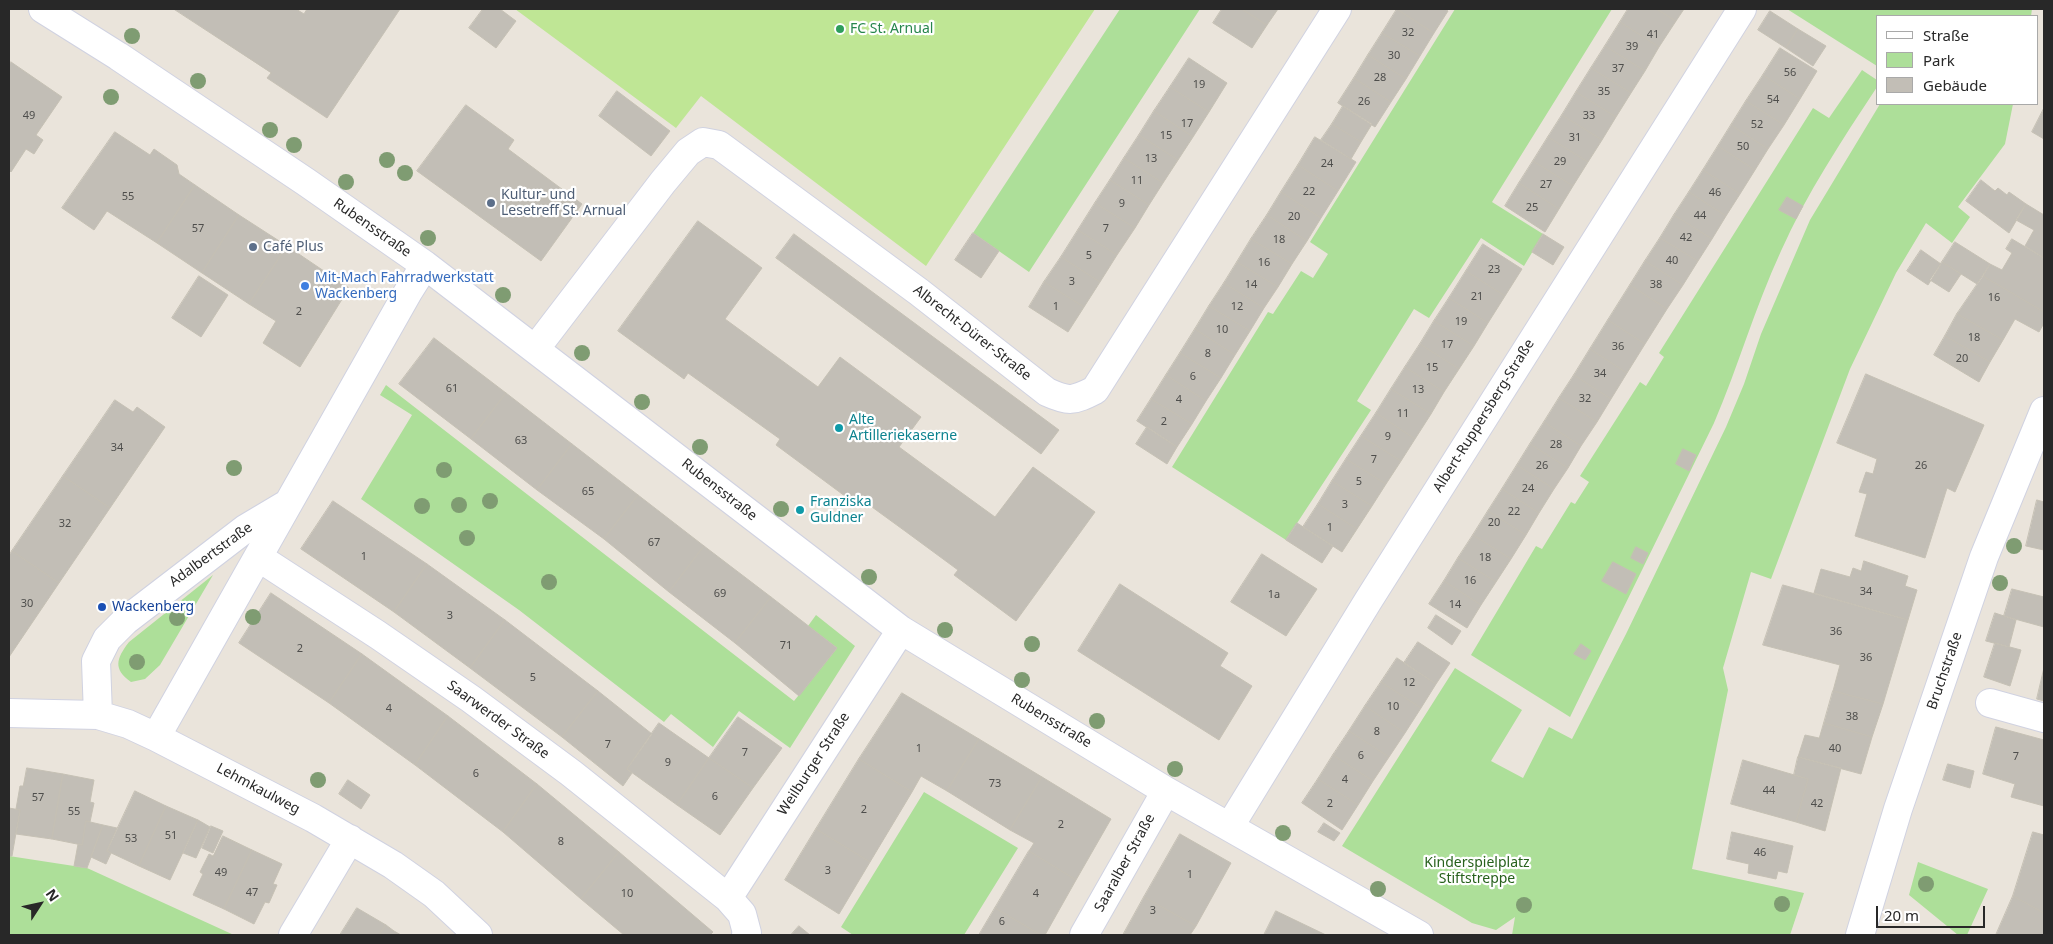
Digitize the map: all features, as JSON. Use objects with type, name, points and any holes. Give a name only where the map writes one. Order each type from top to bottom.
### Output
[{"type":"street","name":"Rubensstraße","points":[[43,9],[118,56],[425,264],[901,630],[1166,791],[1419,935]]},
{"type":"street","name":"Albrecht-Dürer-Straße","points":[[536,348],[669,175],[688,152],[703,142],[719,145],[919,292],[1047,392],[1065,400],[1081,397],[1095,390],[1337,9]]},
{"type":"street","name":"Albert-Ruppersberg-Straße","points":[[1230,826],[1368,600],[1742,9]]},
{"type":"street","name":"Adalbertstraße","points":[[156,737],[425,264]]},
{"type":"street","name":"Bruchstraße","points":[[1860,935],[1898,809],[1984,557],[2044,411]]},
{"type":"street","name":"Adalbertstraße","points":[[98,715],[96,661],[107,639],[125,621],[214,552],[245,529],[288,503]]},
{"type":"street","name":"Saarwerder Straße","points":[[258,557],[378,635],[471,699],[570,773],[728,898],[742,914],[746,935]]},
{"type":"street","name":"Weilburger Straße","points":[[728,898],[901,630]]},
{"type":"street","points":[[1990,703],[2044,718]]},
{"type":"street","name":"Lehmkaulweg","points":[[9,713],[98,715],[128,724],[156,737],[350,839],[392,864],[434,894],[478,935]]},
{"type":"street","name":"Saaralber Straße","points":[[1084,935],[1166,791]]},
{"type":"street","points":[[293,935],[350,839]]},
{"type":"green space","points":[[515,9],[1095,9],[926,266],[701,96],[676,128]]},
{"type":"green space","points":[[1120,9],[1200,9],[1029,272],[973,233]]},
{"type":"green space","points":[[1455,9],[1612,9],[1492,202],[1543,234],[1524,266],[1481,238],[1429,318],[1414,309],[1357,401],[1371,410],[1286,540],[1172,467],[1268,312],[1273,314],[1301,271],[1313,278],[1328,254],[1310,242]]},
{"type":"green space","points":[[1787,9],[2032,9],[2031,15],[1876,15],[1876,65]]},
{"type":"green space","points":[[1862,70],[1876,79],[1876,89],[1826,167],[1791,229],[1763,294],[1714,423],[1570,717],[1471,655],[1536,546],[1542,549],[1571,502],[1575,504],[1589,482],[1580,476],[1640,382],[1646,386],[1664,357],[1659,353],[1813,108],[1829,118]]},
{"type":"green space","name":"Kinderspielplatz Stiftstreppe","points":[[1879,105],[2013,105],[2005,144],[1958,207],[1970,217],[1952,243],[1926,223],[1896,273],[1850,369],[1771,579],[1751,572],[1723,668],[1728,690],[1692,869],[1804,893],[1790,935],[1512,935],[1515,917],[1496,930],[1472,923],[1342,846],[1455,668],[1522,710],[1491,761],[1523,778],[1549,727],[1572,739],[1626,634],[1726,427],[1744,384],[1761,334],[1810,220]]},
{"type":"green space","points":[[386,385],[794,701],[837,648],[808,626],[816,615],[855,646],[790,748],[739,711],[713,747],[671,714],[664,722],[519,610],[361,499],[412,415],[380,395]]},
{"type":"green space","points":[[213,575],[160,665],[145,679],[131,682],[121,673],[118,664],[121,654],[129,642]]},
{"type":"green space","points":[[924,792],[1018,848],[964,935],[853,935],[841,927]]},
{"type":"green space","points":[[9,856],[87,868],[234,935],[9,935]]},
{"type":"green space","points":[[1918,862],[1988,889],[1967,935],[1958,935],[1909,895]]},
{"type":"building","points":[[174,9],[296,9],[304,14],[307,9],[400,9],[327,118],[267,78],[271,73]]},
{"type":"building","points":[[483,9],[500,9],[516,21],[496,48],[469,28]]},
{"type":"building","points":[[1222,9],[1242,9],[1267,25],[1252,48],[1213,23]]},
{"type":"building","points":[[1242,9],[1278,9],[1267,25]]},
{"type":"building","points":[[1397,9],[1434,33],[1420,56],[1382,33]]},
{"type":"building","points":[[1397,9],[1445,9],[1448,11],[1434,33]]},
{"type":"building","points":[[1628,9],[1657,9],[1676,21],[1659,47],[1620,22]]},
{"type":"building","points":[[1657,9],[1684,9],[1676,21]]},
{"type":"building","points":[[1770,11],[1798,29],[1786,48],[1758,30]]},
{"type":"building","points":[[1620,22],[1659,47],[1645,71],[1605,46]]},
{"type":"building","points":[[1798,29],[1826,46],[1813,66],[1786,48]]},
{"type":"building","points":[[1382,33],[1420,56],[1406,79],[1368,55]]},
{"type":"building","points":[[1605,46],[1645,71],[1631,93],[1591,68]]},
{"type":"building","points":[[1780,48],[1817,71],[1800,99],[1763,75]]},
{"type":"building","points":[[1368,55],[1406,79],[1391,102],[1354,78]]},
{"type":"building","points":[[1189,58],[1227,83],[1209,112],[1170,87]]},
{"type":"building","points":[[11,62],[62,97],[36,135],[43,140],[34,154],[26,149],[11,172],[9,170],[9,65]]},
{"type":"building","points":[[1591,68],[1631,93],[1616,117],[1576,92]]},
{"type":"building","points":[[1763,75],[1800,99],[1784,125],[1746,101]]},
{"type":"building","points":[[1354,78],[1391,102],[1375,127],[1338,103]]},
{"type":"building","points":[[1170,87],[1209,112],[1193,137],[1154,111]]},
{"type":"building","points":[[617,91],[670,131],[651,156],[599,116]]},
{"type":"building","points":[[1576,92],[1616,117],[1602,140],[1562,115]]},
{"type":"building","points":[[1746,101],[1784,125],[1768,149],[1731,125]]},
{"type":"building","points":[[466,105],[514,140],[508,149],[582,204],[541,261],[417,171]]},
{"type":"building","points":[[1343,106],[1372,124],[1361,142],[1332,124]]},
{"type":"building","points":[[2044,108],[2044,139],[2032,132]]},
{"type":"building","points":[[1154,111],[1193,137],[1178,160],[1139,135]]},
{"type":"building","points":[[1562,115],[1602,140],[1588,162],[1548,137]]},
{"type":"building","points":[[1332,124],[1361,142],[1351,159],[1321,140]]},
{"type":"building","points":[[1731,125],[1768,149],[1755,170],[1718,146]]},
{"type":"building","points":[[115,132],[150,155],[154,149],[177,165],[179,174],[195,185],[157,243],[107,211],[94,230],[62,208]]},
{"type":"building","points":[[1139,135],[1178,160],[1163,183],[1124,158]]},
{"type":"building","points":[[1315,137],[1356,162],[1338,191],[1298,165]]},
{"type":"building","points":[[1548,137],[1588,162],[1573,186],[1533,161]]},
{"type":"building","points":[[1718,146],[1755,170],[1740,194],[1703,170]]},
{"type":"building","points":[[1124,158],[1163,183],[1149,205],[1110,180]]},
{"type":"building","points":[[1533,161],[1573,186],[1559,209],[1519,183]]},
{"type":"building","points":[[1298,165],[1338,191],[1321,218],[1281,192]]},
{"type":"building","points":[[1703,170],[1740,194],[1726,216],[1689,192]]},
{"type":"building","points":[[1110,180],[1149,205],[1135,228],[1095,203]]},
{"type":"building","points":[[1981,180],[1995,191],[1998,188],[2007,195],[2009,192],[2026,204],[2009,233],[1966,201]]},
{"type":"building","points":[[1519,183],[1559,209],[1545,232],[1505,206]]},
{"type":"building","points":[[195,185],[239,215],[202,273],[157,243]]},
{"type":"building","points":[[1281,192],[1321,218],[1307,241],[1267,215]]},
{"type":"building","points":[[1689,192],[1726,216],[1712,239],[1674,215]]},
{"type":"building","points":[[1787,197],[1803,206],[1796,219],[1779,210]]},
{"type":"building","points":[[1095,203],[1135,228],[1117,255],[1078,230]]},
{"type":"building","points":[[2026,204],[2044,215],[2044,258],[2025,246],[2034,230],[2016,220]]},
{"type":"building","points":[[239,215],[287,246],[249,304],[202,273]]},
{"type":"building","points":[[1267,215],[1307,241],[1292,264],[1251,239]]},
{"type":"building","points":[[1674,215],[1712,239],[1698,261],[1660,238]]},
{"type":"building","name":"Alte Artilleriekaserne","points":[[698,221],[762,268],[725,319],[818,387],[840,357],[921,417],[899,447],[933,472],[995,517],[1033,467],[1095,512],[1016,621],[954,575],[958,570],[905,531],[861,499],[857,505],[776,445],[780,439],[688,373],[684,379],[618,331]]},
{"type":"building","points":[[1078,230],[1117,255],[1100,282],[1061,257]]},
{"type":"building","points":[[973,233],[999,251],[981,278],[955,260]]},
{"type":"building","points":[[794,234],[1059,430],[1041,454],[776,258]]},
{"type":"building","points":[[1543,234],[1564,247],[1553,265],[1532,252]]},
{"type":"building","points":[[1660,238],[1698,261],[1683,285],[1645,261]]},
{"type":"building","points":[[1251,239],[1292,264],[1278,287],[1237,262]]},
{"type":"building","points":[[2012,239],[2044,258],[2044,312],[1983,276],[1990,264],[2002,270],[2012,253],[2006,249]]},
{"type":"building","points":[[1955,242],[1990,264],[1977,284],[1942,262]]},
{"type":"building","points":[[1483,244],[1522,269],[1505,296],[1466,271]]},
{"type":"building","points":[[287,246],[349,288],[300,367],[263,343],[276,321],[249,304]]},
{"type":"building","points":[[1921,250],[1941,264],[1928,285],[1907,271]]},
{"type":"building","points":[[1061,257],[1100,282],[1084,307],[1044,282]]},
{"type":"building","points":[[1645,261],[1683,285],[1667,309],[1630,285]]},
{"type":"building","points":[[1237,262],[1278,287],[1264,308],[1224,283]]},
{"type":"building","points":[[1942,262],[1961,274],[1949,292],[1930,280]]},
{"type":"building","points":[[1466,271],[1505,296],[1488,323],[1449,298]]},
{"type":"building","points":[[199,276],[228,295],[201,337],[172,318]]},
{"type":"building","points":[[1983,276],[2044,312],[2044,323],[2039,332],[2015,319],[2003,340],[1957,314]]},
{"type":"building","points":[[1044,282],[1084,307],[1068,332],[1029,307]]},
{"type":"building","points":[[1224,283],[1264,308],[1250,331],[1209,306]]},
{"type":"building","points":[[1630,285],[1667,309],[1645,344],[1608,320]]},
{"type":"building","points":[[1449,298],[1488,323],[1474,346],[1434,321]]},
{"type":"building","points":[[1209,306],[1250,331],[1235,355],[1195,329]]},
{"type":"building","points":[[1957,314],[2003,340],[1990,362],[1945,336]]},
{"type":"building","points":[[1608,320],[1645,344],[1627,373],[1590,349]]},
{"type":"building","points":[[1434,321],[1474,346],[1459,369],[1420,344]]},
{"type":"building","points":[[1195,329],[1235,355],[1221,378],[1180,353]]},
{"type":"building","points":[[1945,336],[1990,362],[1979,382],[1934,355]]},
{"type":"building","points":[[434,338],[506,393],[471,439],[399,384]]},
{"type":"building","points":[[1420,344],[1459,369],[1444,392],[1405,367]]},
{"type":"building","points":[[1590,349],[1627,373],[1611,399],[1574,375]]},
{"type":"building","points":[[1180,353],[1221,378],[1206,401],[1166,375]]},
{"type":"building","points":[[1405,367],[1444,392],[1431,414],[1391,389]]},
{"type":"building","points":[[1866,374],[1984,425],[1955,492],[1947,488],[1925,558],[1855,536],[1867,494],[1859,492],[1866,472],[1873,474],[1877,459],[1837,443]]},
{"type":"building","points":[[1166,375],[1206,401],[1192,424],[1151,399]]},
{"type":"building","points":[[1574,375],[1611,399],[1597,422],[1559,398]]},
{"type":"building","points":[[1391,389],[1431,414],[1415,439],[1376,413]]},
{"type":"building","points":[[506,393],[572,444],[537,490],[471,439]]},
{"type":"building","points":[[1559,398],[1597,422],[1581,446],[1544,422]]},
{"type":"building","points":[[1151,399],[1192,424],[1177,447],[1137,421]]},
{"type":"building","points":[[115,400],[133,412],[137,407],[165,427],[110,508],[63,476]]},
{"type":"building","points":[[1376,413],[1415,439],[1401,461],[1361,436]]},
{"type":"building","points":[[1544,422],[1581,446],[1568,468],[1530,444]]},
{"type":"building","points":[[1147,427],[1177,447],[1167,464],[1136,444]]},
{"type":"building","points":[[1361,436],[1401,461],[1386,484],[1346,459]]},
{"type":"building","points":[[572,444],[638,495],[604,539],[537,490]]},
{"type":"building","points":[[1530,444],[1568,468],[1554,489],[1517,465]]},
{"type":"building","points":[[1683,449],[1696,455],[1689,471],[1676,464]]},
{"type":"building","points":[[1346,459],[1386,484],[1372,506],[1332,481]]},
{"type":"building","points":[[1517,465],[1554,489],[1539,513],[1502,489]]},
{"type":"building","points":[[63,476],[110,508],[59,583],[12,551]]},
{"type":"building","points":[[1332,481],[1372,506],[1357,529],[1318,504]]},
{"type":"building","points":[[1502,489],[1539,513],[1526,535],[1488,511]]},
{"type":"building","points":[[638,495],[704,546],[669,592],[604,539]]},
{"type":"building","points":[[2037,500],[2044,502],[2044,550],[2026,546]]},
{"type":"building","points":[[333,501],[427,564],[394,612],[301,549]]},
{"type":"building","points":[[1318,504],[1357,529],[1342,552],[1303,527]]},
{"type":"building","points":[[1488,511],[1526,535],[1511,559],[1473,535]]},
{"type":"building","points":[[1297,523],[1333,546],[1322,563],[1286,540]]},
{"type":"building","points":[[1473,535],[1511,559],[1496,582],[1458,558]]},
{"type":"building","points":[[704,546],[771,597],[735,643],[669,592]]},
{"type":"building","points":[[1636,547],[1648,553],[1643,564],[1631,558]]},
{"type":"building","points":[[12,551],[59,583],[9,657],[9,556]]},
{"type":"building","points":[[1262,554],[1317,589],[1286,636],[1231,602]]},
{"type":"building","points":[[1458,558],[1496,582],[1481,605],[1444,581]]},
{"type":"building","points":[[1864,561],[1908,576],[1905,586],[1917,590],[1908,620],[1814,593],[1821,569],[1850,577],[1853,568],[1861,571]]},
{"type":"building","points":[[1613,562],[1636,574],[1626,594],[1602,581]]},
{"type":"building","points":[[427,564],[505,620],[470,668],[394,612]]},
{"type":"building","points":[[1444,581],[1481,605],[1467,628],[1429,604]]},
{"type":"building","points":[[1120,584],[1228,653],[1220,666],[1252,686],[1219,740],[1078,651]]},
{"type":"building","points":[[1783,585],[1908,620],[1883,704],[1833,691],[1840,665],[1763,645]]},
{"type":"building","points":[[2012,589],[2044,597],[2044,627],[2004,616]]},
{"type":"building","points":[[271,593],[362,654],[329,703],[239,643]]},
{"type":"building","points":[[771,597],[837,648],[799,696],[735,643]]},
{"type":"building","points":[[1995,613],[2016,620],[2009,647],[1986,641]]},
{"type":"building","points":[[1436,615],[1461,631],[1452,645],[1428,628]]},
{"type":"building","points":[[505,620],[598,691],[562,737],[470,668]]},
{"type":"building","points":[[1418,642],[1450,663],[1436,684],[1404,663]]},
{"type":"building","points":[[1995,643],[2021,650],[2010,686],[1984,677]]},
{"type":"building","points":[[1581,644],[1591,651],[1585,660],[1574,654]]},
{"type":"building","points":[[362,654],[448,716],[415,765],[329,703]]},
{"type":"building","points":[[1397,658],[1436,684],[1421,708],[1381,682]]},
{"type":"building","points":[[2044,668],[2044,701],[2037,699]]},
{"type":"building","points":[[1381,682],[1421,708],[1405,733],[1365,706]]},
{"type":"building","points":[[598,691],[652,734],[627,769],[632,773],[623,786],[562,737]]},
{"type":"building","points":[[1833,691],[1883,704],[1872,737],[1824,723]]},
{"type":"building","points":[[902,693],[979,739],[947,791],[921,776],[912,792],[859,759]]},
{"type":"building","points":[[1365,706],[1405,733],[1389,757],[1349,731]]},
{"type":"building","points":[[448,716],[537,784],[503,832],[415,765]]},
{"type":"building","points":[[738,717],[782,748],[753,788],[709,758]]},
{"type":"building","points":[[659,723],[709,758],[677,805],[627,769]]},
{"type":"building","points":[[1824,723],[1872,737],[1861,774],[1798,757],[1805,735],[1819,738]]},
{"type":"building","points":[[1996,727],[2044,740],[2044,806],[2011,797],[2015,784],[1983,774]]},
{"type":"building","points":[[1349,731],[1389,757],[1373,781],[1333,755]]},
{"type":"building","points":[[979,739],[1042,777],[1010,830],[947,791]]},
{"type":"building","points":[[1333,755],[1373,781],[1358,805],[1318,779]]},
{"type":"building","points":[[1798,757],[1841,768],[1825,831],[1796,822],[1808,779],[1794,775]]},
{"type":"building","points":[[709,758],[753,788],[720,835],[677,805]]},
{"type":"building","points":[[859,759],[912,792],[870,862],[816,829]]},
{"type":"building","points":[[1743,760],[1808,779],[1796,822],[1731,804]]},
{"type":"building","points":[[1948,764],[1974,771],[1970,788],[1943,780]]},
{"type":"building","points":[[27,768],[63,774],[52,839],[16,834],[20,810],[16,809],[20,786],[23,786]]},
{"type":"building","points":[[63,774],[94,780],[90,802],[94,803],[90,822],[86,821],[82,845],[52,839]]},
{"type":"building","points":[[1042,777],[1111,819],[1076,880],[1029,851],[1034,843],[1010,830]]},
{"type":"building","points":[[1318,779],[1358,805],[1342,830],[1302,803]]},
{"type":"building","points":[[348,780],[370,795],[361,809],[339,794]]},
{"type":"building","points":[[537,784],[619,852],[581,899],[503,832]]},
{"type":"building","points":[[135,791],[166,806],[139,866],[107,851]]},
{"type":"building","points":[[166,806],[198,820],[170,880],[139,866]]},
{"type":"building","points":[[9,808],[20,810],[12,856],[9,856]]},
{"type":"building","points":[[198,820],[210,827],[196,858],[183,853]]},
{"type":"building","points":[[86,821],[103,825],[87,868],[74,866],[78,844],[82,845]]},
{"type":"building","points":[[1324,823],[1340,833],[1334,841],[1318,832]]},
{"type":"building","points":[[103,825],[117,828],[107,851],[111,853],[106,864],[91,857]]},
{"type":"building","points":[[211,826],[223,831],[213,853],[202,848]]},
{"type":"building","points":[[816,829],[870,862],[839,914],[785,880]]},
{"type":"building","points":[[1732,832],[1793,846],[1787,873],[1778,871],[1776,879],[1748,873],[1749,864],[1727,859]]},
{"type":"building","points":[[2033,832],[2044,835],[2044,913],[2013,896]]},
{"type":"building","points":[[1180,834],[1231,863],[1196,926],[1144,897]]},
{"type":"building","points":[[223,836],[252,850],[224,909],[193,895],[203,874],[200,872],[209,854],[213,856]]},
{"type":"building","points":[[252,850],[282,864],[273,884],[277,885],[269,903],[265,902],[254,924],[224,909]]},
{"type":"building","points":[[1029,851],[1076,880],[1045,935],[1041,935],[995,908]]},
{"type":"building","points":[[619,852],[713,932],[710,935],[624,935],[581,899]]},
{"type":"building","points":[[2013,896],[2044,913],[2044,935],[1996,935]]},
{"type":"building","points":[[1144,897],[1196,926],[1190,935],[1123,935]]},
{"type":"building","points":[[357,908],[386,925],[379,935],[340,935]]},
{"type":"building","points":[[995,908],[1041,935],[979,935]]},
{"type":"building","points":[[1276,911],[1326,935],[1264,935]]},
{"type":"building","points":[[386,925],[394,931],[401,935],[379,935]]},
{"type":"building","points":[[799,926],[810,935],[791,935]]},
{"type":"place","name":"FC St. Arnual","points":[[840,29]]},
{"type":"place","name":"Kultur- und Lesetreff St. Arnual","points":[[491,203]]},
{"type":"place","name":"Café Plus","points":[[253,247]]},
{"type":"place","name":"Mit-Mach Fahrradwerkstatt Wackenberg","points":[[305,286]]},
{"type":"place","name":"Alte Artilleriekaserne","points":[[839,428]]},
{"type":"place","name":"Franziska Guldner","points":[[800,510]]},
{"type":"place","name":"Wackenberg","points":[[102,607]]}]
